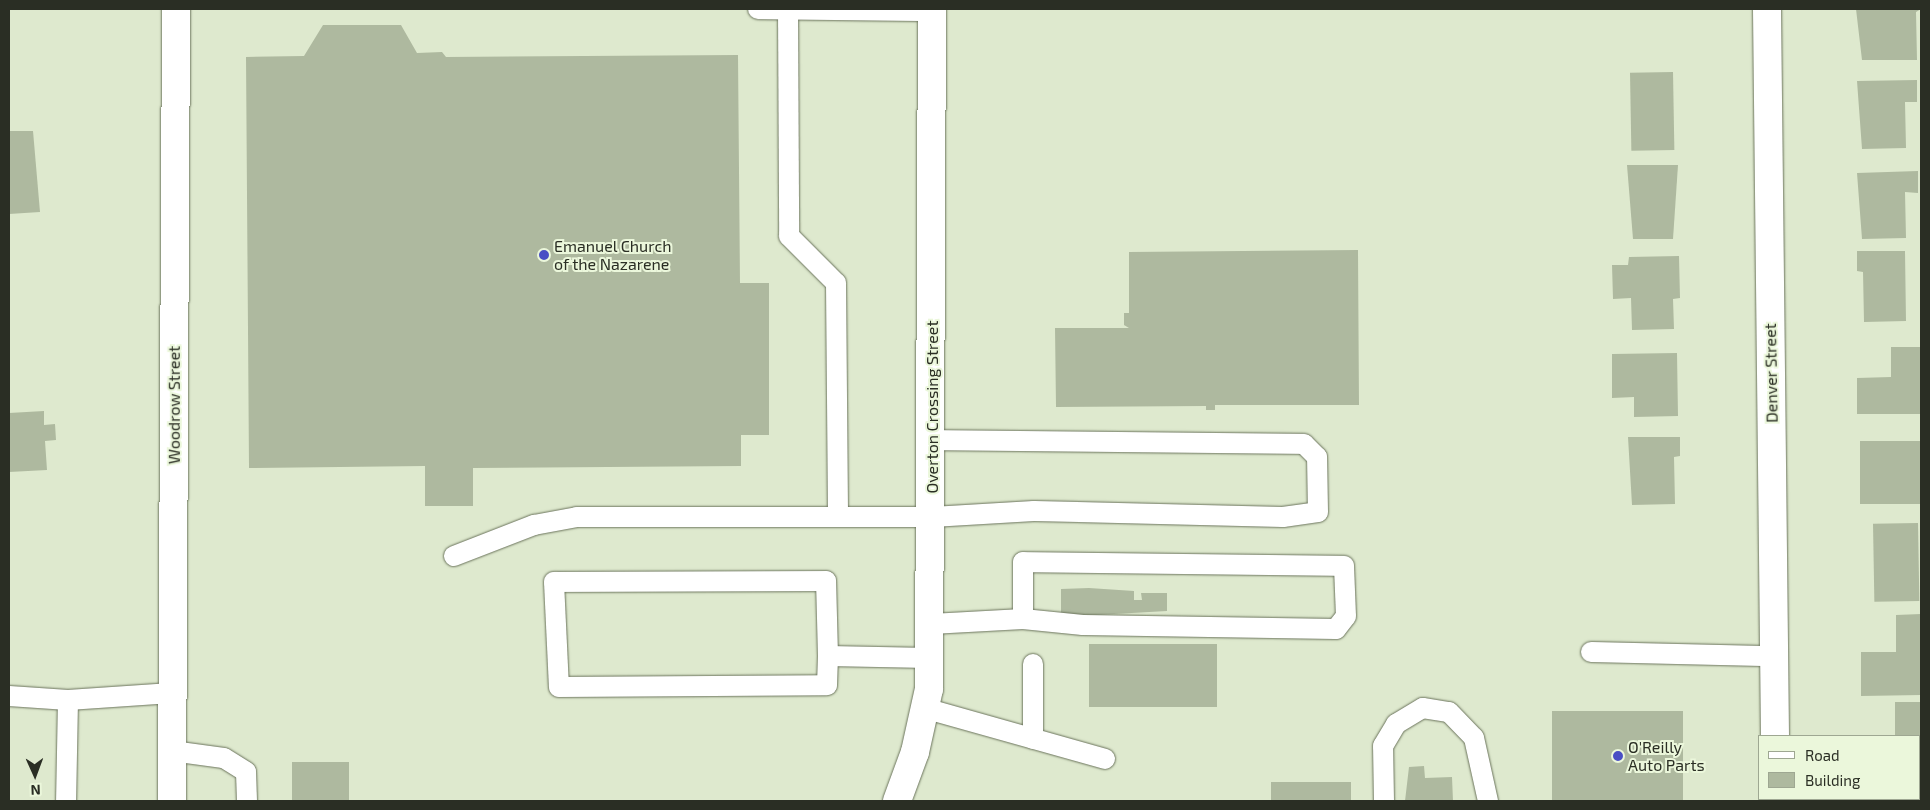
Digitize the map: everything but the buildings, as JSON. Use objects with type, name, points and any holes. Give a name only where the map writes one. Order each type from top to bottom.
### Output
[{"type":"street","name":"Woodrow Street","points":[[172,801],[176,9]]},
{"type":"street","name":"Denver Street","points":[[1767,9],[1775,735]]},
{"type":"street","name":"Overton Crossing Street","points":[[897,801],[924,708],[930,658],[932,517],[932,10]]},
{"type":"lane","points":[[758,9],[932,10]]},
{"type":"lane","points":[[788,9],[789,236],[836,283],[838,515]]},
{"type":"lane","points":[[454,556],[534,525],[577,517],[838,515],[932,517],[1034,511],[1283,516],[1318,512],[1321,489],[1316,457],[1304,444],[932,440]]},
{"type":"lane","points":[[931,624],[1023,619],[1083,625],[1336,629],[1346,616],[1344,566],[1023,562],[1023,619]]},
{"type":"lane","points":[[826,581],[828,656],[827,685],[559,687],[554,582],[826,581]]},
{"type":"lane","points":[[1591,652],[1774,656]]},
{"type":"lane","points":[[828,656],[930,658]]},
{"type":"lane","points":[[1033,664],[1033,739]]},
{"type":"lane","points":[[9,696],[68,700],[172,693]]},
{"type":"lane","points":[[66,801],[68,700]]},
{"type":"lane","points":[[924,708],[1105,759]]},
{"type":"lane","points":[[1384,801],[1383,746],[1396,724],[1423,708],[1449,712],[1474,738],[1488,801]]},
{"type":"lane","points":[[172,751],[224,758],[246,772],[247,801]]},
{"type":"place","name":"Emanuel Church of the Nazarene","points":[[544,255]]},
{"type":"place","name":"O'Reilly Auto Parts","points":[[1618,756]]}]
